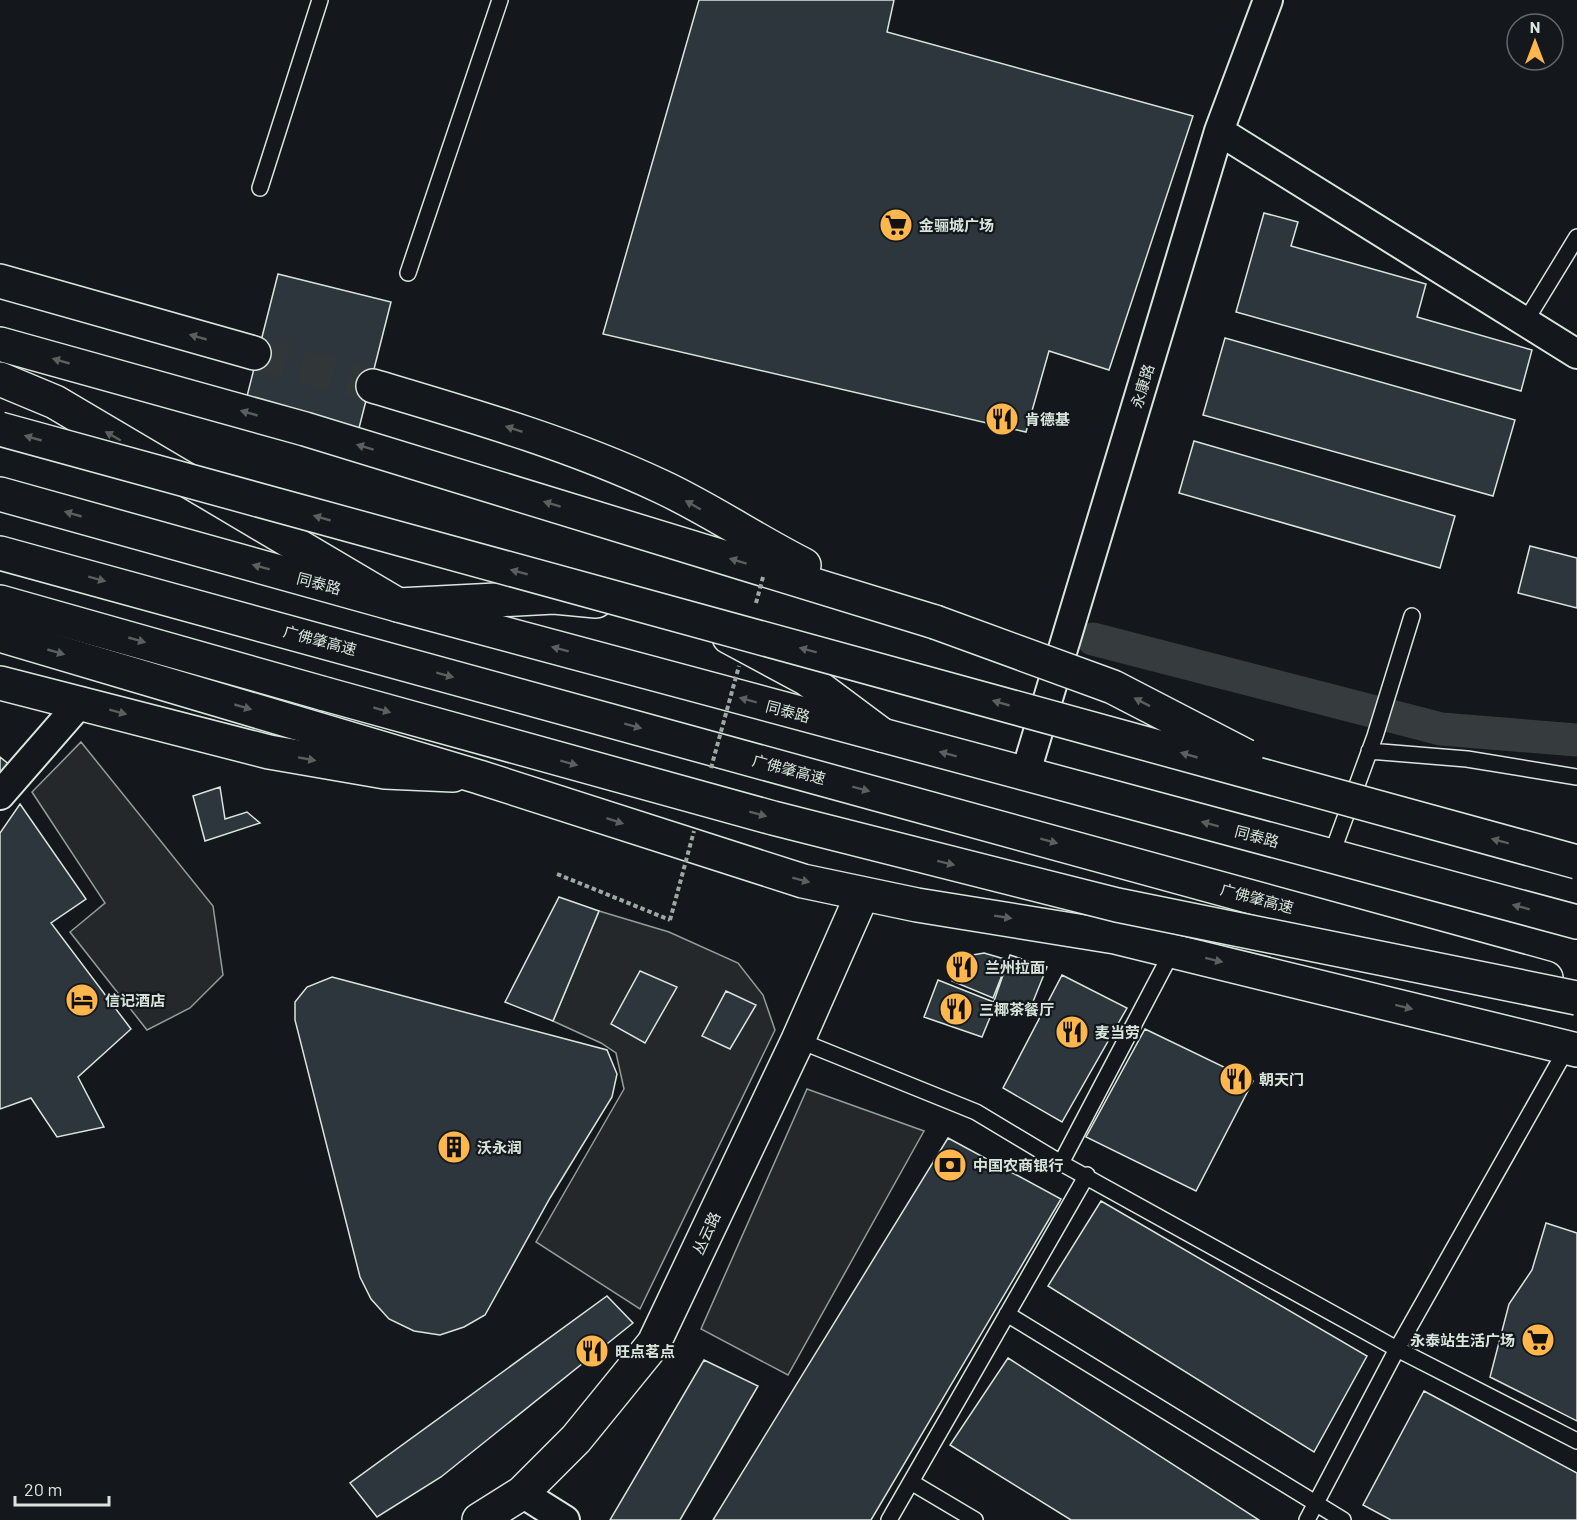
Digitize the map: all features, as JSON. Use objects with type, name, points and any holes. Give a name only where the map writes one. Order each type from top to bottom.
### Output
[{"type":"main road","points":[[0,281],[254,353]]},
{"type":"main road","points":[[0,344],[305,429],[935,622]]},
{"type":"main road","points":[[0,379],[55,402],[398,605],[554,597],[637,607],[680,618],[735,640],[807,679],[886,738]]},
{"type":"main road","points":[[373,386],[480,418],[604,461],[663,487],[760,543],[825,576],[935,622],[1113,687],[1306,787]]},
{"type":"main road","points":[[0,429],[1577,862]]},
{"type":"main road","name":"同泰路","points":[[0,494],[886,738],[1577,922]]},
{"type":"main road","name":"广佛肇高速","points":[[0,553],[1577,987]]},
{"type":"main road","points":[[0,602],[716,803],[1029,884],[1201,924],[1577,998]]},
{"type":"main road","points":[[0,635],[479,777],[775,873],[862,895],[1056,926],[1173,950],[1572,1049]]},
{"type":"main road","points":[[0,683],[269,752],[385,772],[479,777]]},
{"type":"main road","name":"丛云路","points":[[479,1520],[522,1493],[576,1438],[654,1343],[798,1040],[862,895]]},
{"type":"street","name":"永康路","points":[[1025,775],[1219,131],[1268,0]]},
{"type":"street","points":[[1219,131],[1577,354]]},
{"type":"street","points":[[0,795],[81,702]]},
{"type":"street","points":[[522,1493],[565,1520]]},
{"type":"lane","points":[[260,188],[320,0]]},
{"type":"lane","points":[[408,273],[500,0]]},
{"type":"lane","points":[[1525,322],[1577,237]]},
{"type":"lane","points":[[1331,856],[1370,751],[1412,616]]},
{"type":"lane","points":[[1370,751],[1467,759],[1577,777]]},
{"type":"lane","points":[[1061,1163],[1173,950]]},
{"type":"lane","points":[[798,1040],[976,1112],[1061,1163],[1087,1175],[1397,1349],[1577,1441]]},
{"type":"lane","points":[[1307,1520],[1397,1349],[1572,1049]]},
{"type":"lane","points":[[889,1520],[1087,1175]]},
{"type":"lane","points":[[1007,1314],[1343,1520]]},
{"type":"lane","points":[[911,1482],[975,1520]]},
{"type":"path","points":[[754,612],[763,577]]},
{"type":"path","points":[[710,771],[741,657]]},
{"type":"path","points":[[557,874],[670,920],[695,828]]},
{"type":"shaded area","points":[[81,742],[213,906],[223,975],[190,1008],[147,1030],[70,932],[105,903],[32,792]]},
{"type":"shaded area","points":[[599,911],[669,932],[738,963],[763,995],[775,1030],[640,1309],[536,1242],[624,1089],[616,1053],[601,1043],[553,1021]]},
{"type":"shaded area","points":[[807,1089],[924,1131],[788,1375],[701,1329]]},
{"type":"building","name":"金骊城广场","points":[[699,0],[894,0],[887,32],[1193,116],[1109,370],[1049,351],[1026,432],[603,334]]},
{"type":"building","points":[[1264,213],[1298,222],[1291,246],[1426,284],[1417,317],[1532,350],[1521,391],[1236,312]]},
{"type":"building","points":[[278,274],[391,302],[357,436],[244,408]]},
{"type":"building","points":[[1225,338],[1515,420],[1493,496],[1203,415]]},
{"type":"building","points":[[1194,441],[1455,516],[1440,568],[1179,493]]},
{"type":"building","points":[[1530,546],[1577,558],[1577,608],[1518,593]]},
{"type":"building","points":[[0,757],[10,765],[0,778]]},
{"type":"building","points":[[220,787],[225,819],[247,812],[260,823],[205,841],[193,796]]},
{"type":"building","points":[[20,804],[86,899],[51,923],[131,1029],[78,1077],[104,1127],[57,1137],[31,1098],[0,1109],[0,833]]},
{"type":"building","points":[[559,897],[599,911],[553,1021],[505,1002]]},
{"type":"building","points":[[984,953],[1008,960],[993,998],[952,981],[967,956]]},
{"type":"building","points":[[1010,955],[1047,967],[1028,1014],[994,1001]]},
{"type":"building","points":[[640,971],[677,987],[645,1043],[611,1024]]},
{"type":"building","name":"麦当劳","points":[[1062,975],[1127,1008],[1062,1122],[1003,1088]]},
{"type":"building","name":"沃永润","points":[[332,977],[607,1050],[617,1074],[612,1097],[550,1198],[485,1315],[464,1327],[440,1335],[414,1331],[389,1319],[371,1299],[360,1277],[295,1020],[295,1002],[307,987]]},
{"type":"building","points":[[938,980],[996,1003],[982,1037],[924,1017]]},
{"type":"building","points":[[726,991],[756,1005],[730,1049],[702,1036]]},
{"type":"building","points":[[1145,1029],[1253,1081],[1196,1191],[1086,1137]]},
{"type":"building","points":[[948,1138],[1061,1199],[871,1520],[713,1520]]},
{"type":"building","points":[[1101,1201],[1367,1356],[1314,1452],[1048,1286]]},
{"type":"building","name":"永泰站生活广场","points":[[1546,1223],[1577,1233],[1577,1421],[1490,1377],[1509,1304],[1532,1270]]},
{"type":"building","points":[[607,1296],[633,1323],[441,1477],[377,1517],[350,1483]]},
{"type":"building","points":[[1008,1358],[1259,1520],[1071,1520],[950,1445]]},
{"type":"building","points":[[704,1360],[758,1386],[680,1520],[610,1520]]},
{"type":"building","points":[[1424,1391],[1577,1473],[1577,1520],[1391,1520],[1363,1505]]},
{"type":"waterway","points":[[1093,639],[1441,729],[1577,740]]},
{"type":"tunnel","points":[[254,353],[373,386]]},
{"type":"place","name":"金骊城广场","points":[[896,225]]},
{"type":"place","name":"肯德基","points":[[1002,419]]},
{"type":"place","name":"兰州拉面","points":[[962,967]]},
{"type":"place","name":"信记酒店","points":[[82,1000]]},
{"type":"place","name":"三椰茶餐厅","points":[[956,1009]]},
{"type":"place","name":"麦当劳","points":[[1072,1032]]},
{"type":"place","name":"朝天门","points":[[1236,1079]]},
{"type":"place","name":"沃永润","points":[[454,1147]]},
{"type":"place","name":"中国农商银行","points":[[950,1165]]},
{"type":"place","name":"永泰站生活广场","points":[[1538,1340]]},
{"type":"place","name":"旺点茗点","points":[[592,1351]]}]
